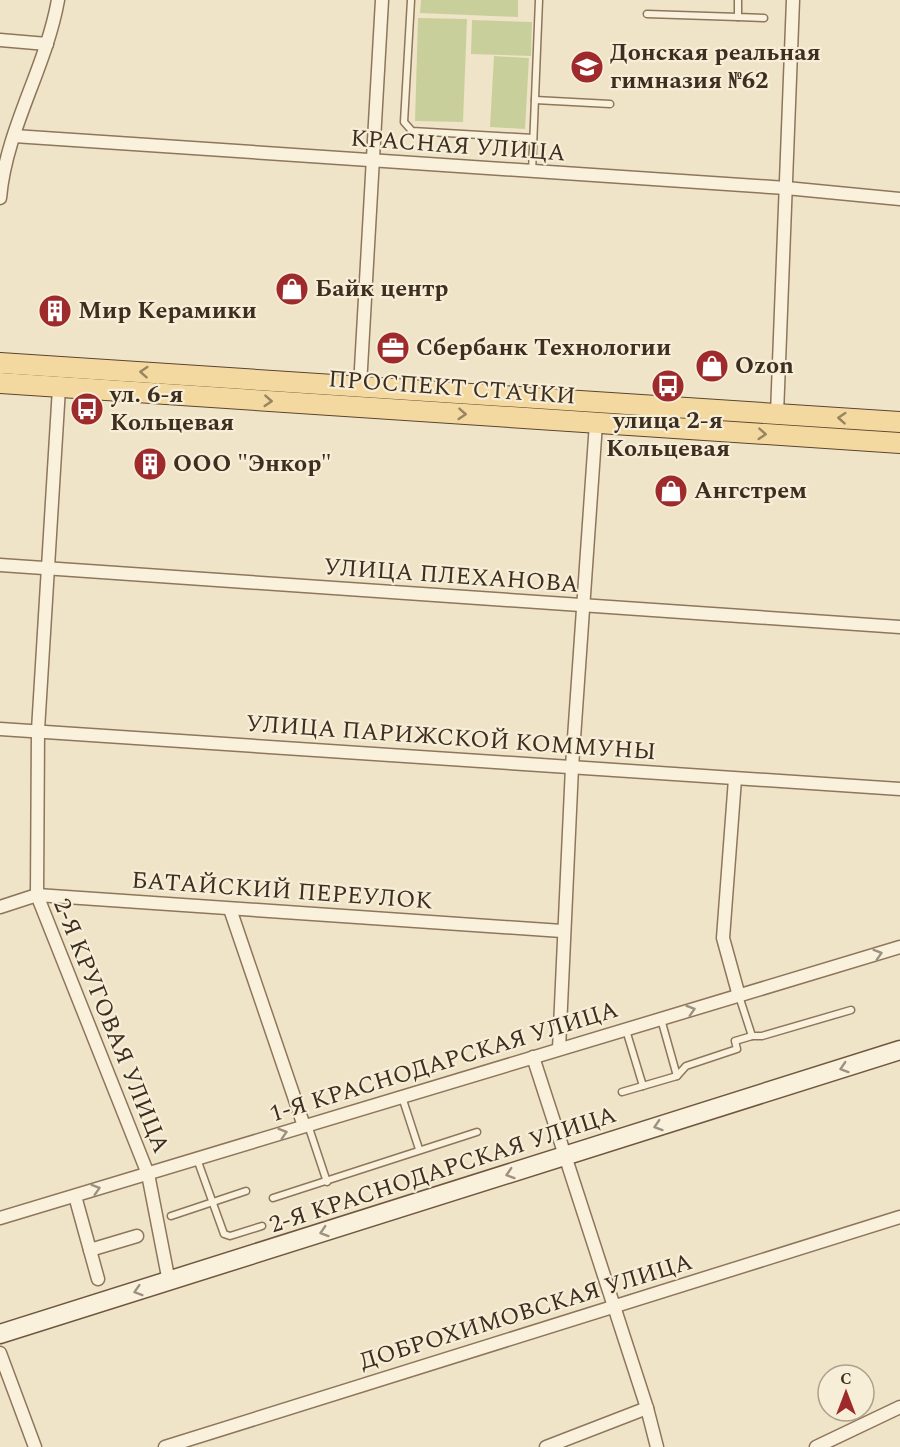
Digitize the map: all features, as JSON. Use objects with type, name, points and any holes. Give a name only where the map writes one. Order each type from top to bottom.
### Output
[{"type":"main road","name":"ПРОСПЕКТ СТАЧКИ","points":[[0,363],[900,422]]},
{"type":"main road","name":"ПРОСПЕКТ СТАЧКИ","points":[[0,383],[900,443]]},
{"type":"street","points":[[0,198],[5,160],[47,44],[58,0]]},
{"type":"street","points":[[360,386],[382,0]]},
{"type":"street","points":[[777,414],[793,0]]},
{"type":"street","points":[[0,40],[47,44]]},
{"type":"street","name":"КРАСНАЯ УЛИЦА","points":[[14,136],[786,188],[900,199]]},
{"type":"street","name":"2-Я КРУГОВАЯ УЛИЦА","points":[[59,388],[38,730],[37,895],[148,1174],[169,1281]]},
{"type":"street","points":[[559,1049],[562,931],[596,423]]},
{"type":"street","name":"УЛИЦА ПЛЕХАНОВА","points":[[0,565],[900,627]]},
{"type":"street","name":"УЛИЦА ПАРИЖСКОЙ КОММУНЫ","points":[[0,729],[900,789]]},
{"type":"street","points":[[735,778],[723,938],[739,996]]},
{"type":"street","name":"БАТАЙСКИЙ ПЕРЕУЛОК","points":[[0,907],[37,895],[562,931]]},
{"type":"street","points":[[230,909],[306,1126]]},
{"type":"street","name":"1-Я КРАСНОДАРСКАЯ УЛИЦА","points":[[0,1218],[900,947]]},
{"type":"street","name":"2-Я КРАСНОДАРСКАЯ УЛИЦА","points":[[0,1334],[900,1050]]},
{"type":"street","points":[[533,1057],[647,1408],[657,1447]]},
{"type":"street","points":[[75,1196],[98,1279]]},
{"type":"street","name":"ДОБРОХИМОВСКАЯ УЛИЦА","points":[[165,1447],[900,1217]]},
{"type":"street","points":[[90,1250],[137,1236]]},
{"type":"street","points":[[0,1353],[35,1447]]},
{"type":"street","points":[[816,1447],[900,1407]]},
{"type":"street","points":[[546,1447],[647,1408]]},
{"type":"lane","points":[[411,0],[404,122],[407,128],[412,131],[533,138]]},
{"type":"lane","points":[[532,172],[539,0]]},
{"type":"lane","points":[[738,0],[738,17]]},
{"type":"lane","points":[[647,14],[764,18]]},
{"type":"lane","points":[[535,100],[610,104]]},
{"type":"lane","points":[[739,996],[752,1036]]},
{"type":"lane","points":[[622,1092],[677,1076],[686,1066],[737,1049],[735,1041],[752,1036],[762,1036],[851,1010]]},
{"type":"lane","points":[[661,1019],[677,1076]]},
{"type":"lane","points":[[626,1030],[642,1086]]},
{"type":"lane","points":[[402,1097],[419,1149]]},
{"type":"lane","points":[[306,1126],[327,1182]]},
{"type":"lane","points":[[273,1197],[327,1182],[419,1149],[477,1132]]},
{"type":"lane","points":[[197,1159],[224,1234],[230,1236],[262,1226]]},
{"type":"lane","points":[[171,1216],[246,1191]]},
{"type":"green space","points":[[421,0],[518,0],[518,17],[420,13]]},
{"type":"green space","points":[[418,18],[467,19],[463,122],[415,121]]},
{"type":"green space","points":[[472,20],[532,22],[531,56],[471,54]]},
{"type":"green space","points":[[494,56],[529,58],[525,129],[490,127]]},
{"type":"place","name":"Донская реальная гимназия №62","points":[[587,67]]},
{"type":"place","name":"Байк центр","points":[[292,289]]},
{"type":"place","name":"Мир Керамики","points":[[55,311]]},
{"type":"place","name":"Сбербанк Технологии","points":[[393,348]]},
{"type":"place","name":"Ozon","points":[[712,366]]},
{"type":"place","name":"улица 2-я Кольцевая","points":[[668,386]]},
{"type":"place","name":"ул. 6-я Кольцевая","points":[[87,409]]},
{"type":"place","name":"ООО \"Энкор\"","points":[[150,464]]},
{"type":"place","name":"Ангстрем","points":[[671,491]]}]
